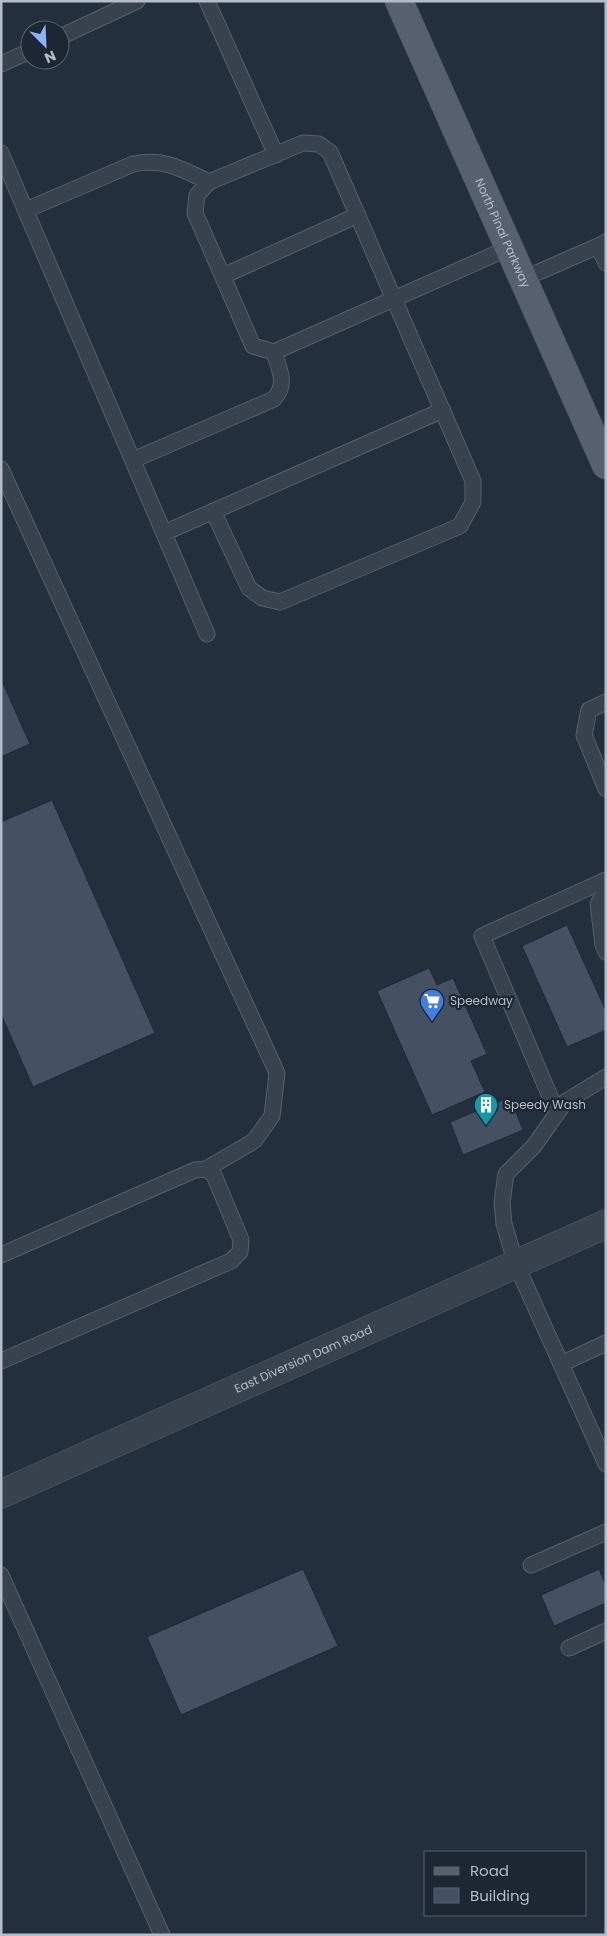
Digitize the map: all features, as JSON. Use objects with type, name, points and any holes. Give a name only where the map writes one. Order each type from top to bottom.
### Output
[{"type":"main road","name":"North Pinal Parkway","points":[[399,1],[604,457]]},
{"type":"street","name":"East Diversion Dam Road","points":[[1,1494],[606,1224]]},
{"type":"lane","points":[[70,32],[136,1]]},
{"type":"lane","points":[[207,1],[276,155]]},
{"type":"lane","points":[[1,64],[20,55]]},
{"type":"lane","points":[[213,512],[248,588],[262,598],[280,602],[460,526],[473,502],[474,481],[395,298],[330,152],[319,144],[304,143],[209,182],[196,195],[195,213],[253,346],[274,352],[395,298],[509,248]]},
{"type":"lane","points":[[1,153],[208,634]]},
{"type":"lane","points":[[26,210],[133,164],[149,161],[172,164],[209,182]]},
{"type":"lane","points":[[223,276],[358,215]]},
{"type":"lane","points":[[523,279],[602,244],[606,263]]},
{"type":"lane","points":[[133,460],[274,399],[281,390],[282,378],[274,352]]},
{"type":"lane","points":[[164,533],[443,410]]},
{"type":"lane","points":[[1,469],[277,1073],[272,1116],[254,1141],[206,1169],[195,1170],[1,1255]]},
{"type":"lane","points":[[606,702],[589,710],[584,735],[606,789]]},
{"type":"lane","points":[[557,1113],[482,936],[606,880]]},
{"type":"lane","points":[[606,891],[598,904],[603,945],[606,952]]},
{"type":"lane","points":[[606,1077],[565,1102],[534,1146],[506,1174],[502,1202],[504,1224],[516,1264],[606,1464]]},
{"type":"lane","points":[[1,1361],[231,1260],[240,1252],[241,1240],[214,1175],[206,1169]]},
{"type":"lane","points":[[561,1364],[604,1348]]},
{"type":"lane","points":[[531,1565],[606,1532]]},
{"type":"lane","points":[[1,1575],[162,1935]]},
{"type":"lane","points":[[569,1648],[606,1632]]},
{"type":"building","points":[[1,679],[30,744],[1,757]]},
{"type":"building","points":[[52,800],[155,1033],[33,1087],[1,1014],[1,822]]},
{"type":"building","points":[[567,925],[606,1011],[606,1030],[567,1047],[522,946]]},
{"type":"building","name":"Speedway","points":[[429,968],[437,985],[453,978],[487,1054],[471,1061],[485,1092],[432,1115],[377,991]]},
{"type":"building","name":"Speedy Wash","points":[[510,1097],[523,1130],[463,1155],[450,1122]]},
{"type":"building","points":[[303,1569],[338,1646],[181,1715],[147,1637]]},
{"type":"building","points":[[599,1569],[606,1585],[606,1603],[554,1626],[541,1595]]},
{"type":"place","name":"Speedway","points":[[432,1022]]},
{"type":"place","name":"Speedy Wash","points":[[486,1126]]}]
